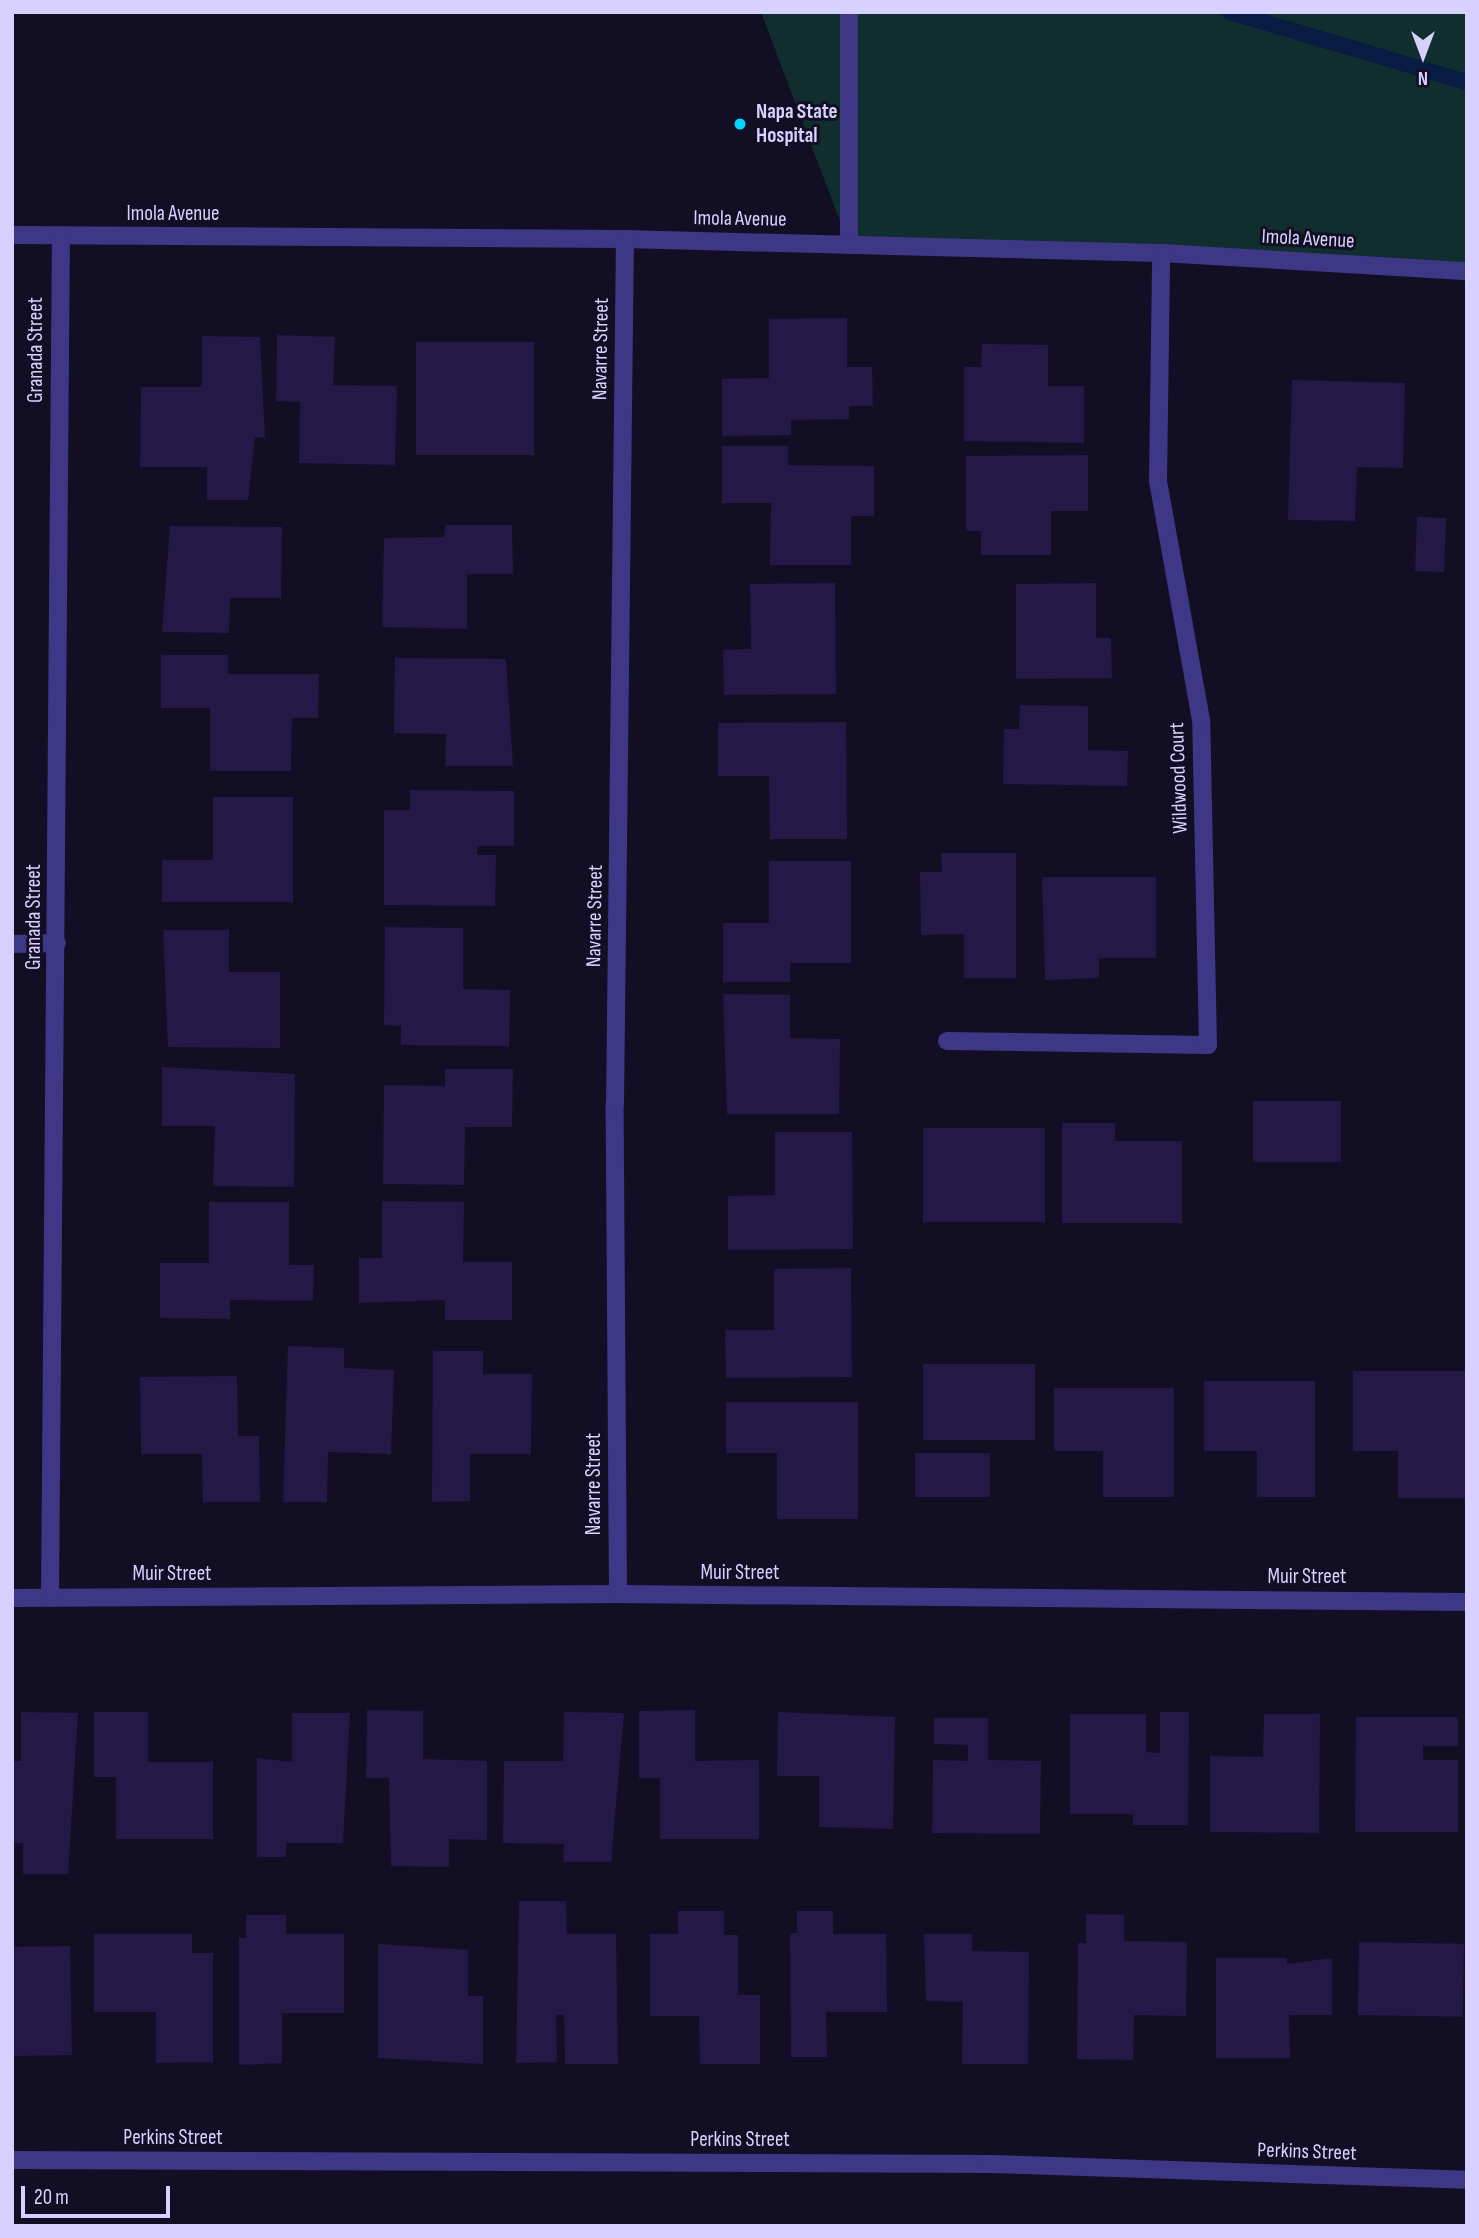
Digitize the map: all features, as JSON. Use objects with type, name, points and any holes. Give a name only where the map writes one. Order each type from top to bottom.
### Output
[{"type":"street","points":[[849,12],[849,245]]},
{"type":"street","name":"Imola Avenue","points":[[12,235],[625,239],[1161,253],[1467,271]]},
{"type":"street","name":"Granada Street","points":[[50,1598],[61,237]]},
{"type":"street","name":"Navarre Street","points":[[618,1594],[615,1104],[625,239]]},
{"type":"street","name":"Wildwood Court","points":[[947,1041],[1208,1045],[1201,720],[1158,481],[1161,253]]},
{"type":"street","points":[[12,944],[57,943]]},
{"type":"street","name":"Muir Street","points":[[12,1598],[618,1594],[1467,1602]]},
{"type":"street","name":"Perkins Street","points":[[12,2160],[992,2164],[1467,2180]]},
{"type":"green space","points":[[761,12],[1467,12],[1467,271],[849,245]]},
{"type":"building","points":[[847,318],[847,367],[872,367],[873,406],[849,406],[849,419],[791,420],[791,435],[722,436],[722,379],[769,378],[769,319]]},
{"type":"building","points":[[277,335],[335,337],[333,385],[397,386],[395,465],[299,463],[300,402],[276,401]]},
{"type":"building","points":[[202,336],[260,337],[265,438],[255,437],[248,500],[207,500],[207,467],[140,467],[141,387],[202,387]]},
{"type":"building","points":[[416,342],[534,342],[534,455],[416,455]]},
{"type":"building","points":[[982,344],[1048,345],[1048,386],[1084,386],[1084,443],[964,441],[964,367],[981,367]]},
{"type":"building","points":[[1292,380],[1405,383],[1403,468],[1357,467],[1355,521],[1288,520]]},
{"type":"building","points":[[722,446],[788,446],[788,465],[874,466],[874,516],[851,516],[851,565],[770,565],[771,503],[722,503]]},
{"type":"building","points":[[1088,455],[1088,511],[1051,511],[1051,555],[981,555],[981,531],[966,531],[966,456]]},
{"type":"building","points":[[1417,517],[1446,518],[1444,572],[1415,571]]},
{"type":"building","points":[[446,525],[512,525],[513,574],[467,574],[467,629],[382,627],[384,538],[444,537]]},
{"type":"building","points":[[170,526],[282,527],[281,598],[230,598],[229,633],[162,632]]},
{"type":"building","points":[[835,583],[836,694],[724,695],[723,650],[751,649],[750,584]]},
{"type":"building","points":[[1096,583],[1096,638],[1111,638],[1112,678],[1016,679],[1016,584]]},
{"type":"building","points":[[161,655],[228,655],[228,674],[319,674],[318,718],[292,718],[291,771],[210,771],[210,708],[161,708]]},
{"type":"building","points":[[395,658],[506,659],[513,766],[445,766],[446,734],[394,733]]},
{"type":"building","points":[[1020,705],[1088,706],[1088,750],[1128,751],[1127,786],[1003,784],[1004,729],[1019,729]]},
{"type":"building","points":[[846,722],[847,839],[770,839],[769,776],[718,776],[718,723]]},
{"type":"building","points":[[410,790],[514,791],[514,846],[477,846],[477,855],[496,855],[495,906],[384,905],[384,810],[410,810]]},
{"type":"building","points":[[213,797],[293,797],[293,902],[162,902],[162,860],[213,860]]},
{"type":"building","points":[[941,853],[1016,853],[1016,978],[964,978],[964,934],[921,935],[920,872],[942,872]]},
{"type":"building","points":[[769,861],[851,861],[851,963],[790,963],[790,982],[723,982],[723,923],[769,923]]},
{"type":"building","points":[[1042,877],[1156,877],[1156,958],[1099,958],[1099,978],[1045,980]]},
{"type":"building","points":[[385,927],[463,928],[463,989],[510,990],[509,1046],[401,1045],[401,1026],[384,1025]]},
{"type":"building","points":[[163,930],[229,930],[229,972],[280,972],[280,1048],[168,1047]]},
{"type":"building","points":[[723,994],[790,995],[790,1038],[840,1039],[839,1114],[727,1114]]},
{"type":"building","points":[[162,1067],[295,1074],[294,1187],[213,1186],[215,1126],[162,1126]]},
{"type":"building","points":[[445,1069],[513,1069],[512,1127],[465,1127],[464,1185],[383,1184],[384,1085],[445,1086]]},
{"type":"building","points":[[1253,1101],[1341,1101],[1341,1162],[1253,1162]]},
{"type":"building","points":[[1062,1123],[1115,1123],[1115,1141],[1182,1141],[1182,1223],[1062,1223]]},
{"type":"building","points":[[923,1128],[1045,1128],[1045,1222],[923,1222]]},
{"type":"building","points":[[775,1132],[852,1132],[853,1249],[728,1250],[728,1196],[775,1195]]},
{"type":"building","points":[[382,1201],[464,1202],[463,1262],[512,1262],[512,1320],[445,1320],[445,1300],[359,1303],[359,1258],[382,1258]]},
{"type":"building","points":[[209,1202],[289,1202],[289,1265],[314,1265],[313,1301],[230,1300],[230,1319],[160,1318],[160,1263],[209,1263]]},
{"type":"building","points":[[851,1268],[852,1377],[726,1378],[725,1330],[774,1330],[774,1269]]},
{"type":"building","points":[[288,1346],[344,1348],[344,1368],[394,1370],[391,1454],[328,1452],[327,1502],[283,1502]]},
{"type":"building","points":[[433,1351],[483,1351],[483,1374],[532,1374],[531,1454],[470,1454],[470,1501],[432,1502]]},
{"type":"building","points":[[923,1364],[1035,1364],[1035,1440],[923,1440]]},
{"type":"building","points":[[1353,1371],[1467,1371],[1467,1498],[1398,1498],[1398,1451],[1353,1451]]},
{"type":"building","points":[[237,1376],[238,1436],[259,1436],[260,1502],[203,1502],[202,1454],[141,1454],[140,1377]]},
{"type":"building","points":[[1204,1381],[1315,1381],[1315,1497],[1257,1497],[1257,1451],[1204,1451]]},
{"type":"building","points":[[1054,1388],[1174,1388],[1174,1497],[1103,1497],[1103,1451],[1054,1451]]},
{"type":"building","points":[[726,1402],[858,1402],[858,1519],[777,1519],[777,1453],[726,1453]]},
{"type":"building","points":[[915,1453],[990,1453],[990,1497],[915,1497]]},
{"type":"building","points":[[367,1710],[423,1711],[423,1759],[487,1761],[487,1840],[449,1839],[449,1867],[391,1866],[389,1778],[366,1778]]},
{"type":"building","points":[[695,1710],[695,1761],[759,1760],[759,1839],[660,1839],[660,1778],[639,1778],[639,1711]]},
{"type":"building","points":[[21,1712],[78,1713],[68,1874],[23,1874],[23,1843],[12,1843],[12,1761],[21,1761]]},
{"type":"building","points":[[94,1712],[148,1712],[148,1762],[213,1762],[213,1839],[116,1839],[116,1777],[94,1777]]},
{"type":"building","points":[[564,1712],[624,1713],[611,1862],[563,1862],[564,1844],[503,1843],[504,1761],[563,1761]]},
{"type":"building","points":[[778,1712],[895,1717],[893,1829],[819,1827],[819,1776],[777,1776]]},
{"type":"building","points":[[1160,1712],[1189,1712],[1188,1825],[1133,1825],[1133,1814],[1070,1814],[1070,1714],[1146,1714],[1146,1752],[1160,1753]]},
{"type":"building","points":[[292,1713],[350,1713],[343,1843],[286,1843],[286,1857],[257,1857],[257,1758],[292,1762]]},
{"type":"building","points":[[1264,1714],[1320,1714],[1319,1833],[1210,1832],[1210,1756],[1263,1757]]},
{"type":"building","points":[[1356,1717],[1458,1717],[1458,1746],[1423,1746],[1423,1760],[1458,1760],[1458,1832],[1355,1832]]},
{"type":"building","points":[[934,1718],[988,1718],[988,1760],[1041,1761],[1040,1834],[932,1833],[933,1760],[968,1761],[968,1745],[934,1744]]},
{"type":"building","points":[[519,1901],[566,1901],[567,1934],[616,1934],[618,2064],[565,2064],[564,2015],[556,2015],[557,2062],[516,2063]]},
{"type":"building","points":[[678,1911],[724,1911],[724,1935],[738,1935],[738,1995],[760,1995],[760,2064],[700,2064],[699,2016],[650,2016],[650,1934],[678,1934]]},
{"type":"building","points":[[797,1911],[833,1911],[833,1934],[886,1934],[887,2012],[826,2012],[827,2057],[791,2057],[790,1933],[797,1933]]},
{"type":"building","points":[[1086,1914],[1124,1915],[1124,1941],[1187,1942],[1186,2016],[1134,2015],[1133,2060],[1077,2059],[1078,1943],[1086,1943]]},
{"type":"building","points":[[246,1915],[286,1915],[286,1934],[344,1934],[344,2013],[282,2013],[282,2063],[239,2065],[239,1938],[246,1938]]},
{"type":"building","points":[[94,1934],[192,1934],[192,1953],[213,1953],[213,2062],[156,2063],[156,2012],[94,2012]]},
{"type":"building","points":[[924,1934],[972,1934],[972,1951],[1029,1952],[1028,2064],[962,2064],[963,2002],[926,2001]]},
{"type":"building","points":[[1359,1942],[1464,1944],[1463,2017],[1358,2015]]},
{"type":"building","points":[[378,1944],[468,1950],[468,1996],[483,1996],[483,2064],[378,2058]]},
{"type":"building","points":[[70,1946],[72,2055],[14,2056],[12,1947]]},
{"type":"building","points":[[1216,1958],[1287,1958],[1287,1964],[1332,1958],[1332,2015],[1289,2015],[1290,2058],[1216,2058]]},
{"type":"waterway","points":[[1230,12],[1467,82]]},
{"type":"place","name":"Napa State Hospital","points":[[740,124]]}]
